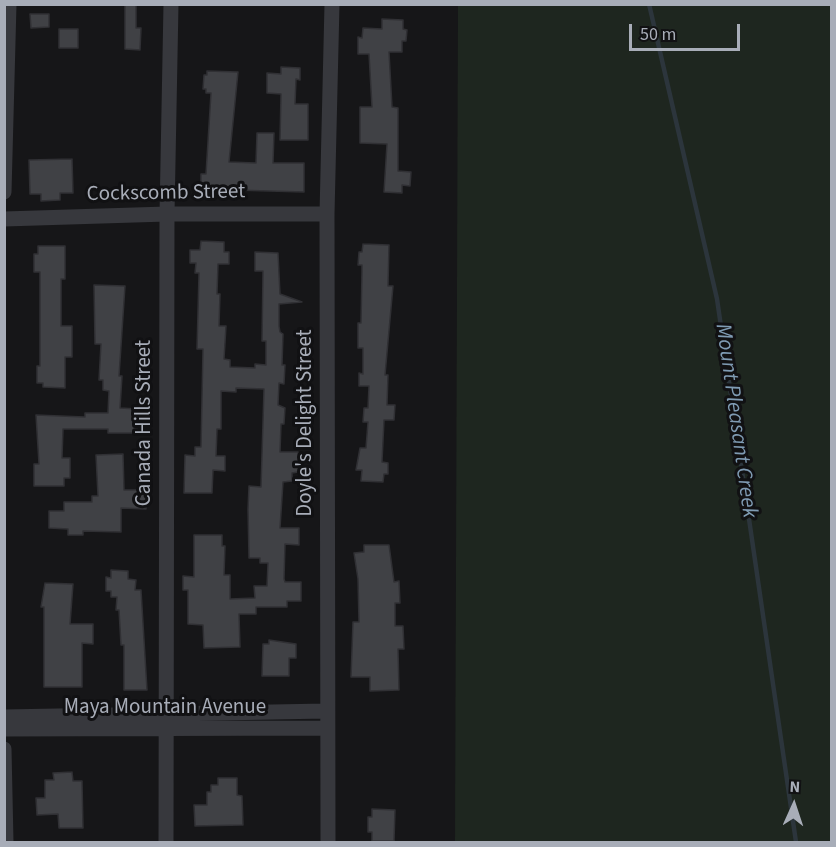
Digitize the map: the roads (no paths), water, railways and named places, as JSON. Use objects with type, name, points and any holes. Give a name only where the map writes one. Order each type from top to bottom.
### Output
[{"type":"street","points":[[4,192],[9,4]]},
{"type":"street","name":"Canada Hills Street","points":[[166,843],[167,214],[171,4]]},
{"type":"street","name":"Doyle's Delight Street","points":[[328,843],[326,728],[327,214],[332,4]]},
{"type":"street","name":"Cockscomb Street","points":[[4,219],[167,214],[327,214]]},
{"type":"street","name":"Maya Mountain Avenue","points":[[4,729],[165,722],[326,711]]},
{"type":"street","name":"Maya Mountain Avenue","points":[[4,717],[326,728]]},
{"type":"street","points":[[4,749],[6,843]]},
{"type":"waterway","name":"Mount Pleasant Creek","points":[[649,4],[717,299],[796,842]]}]
